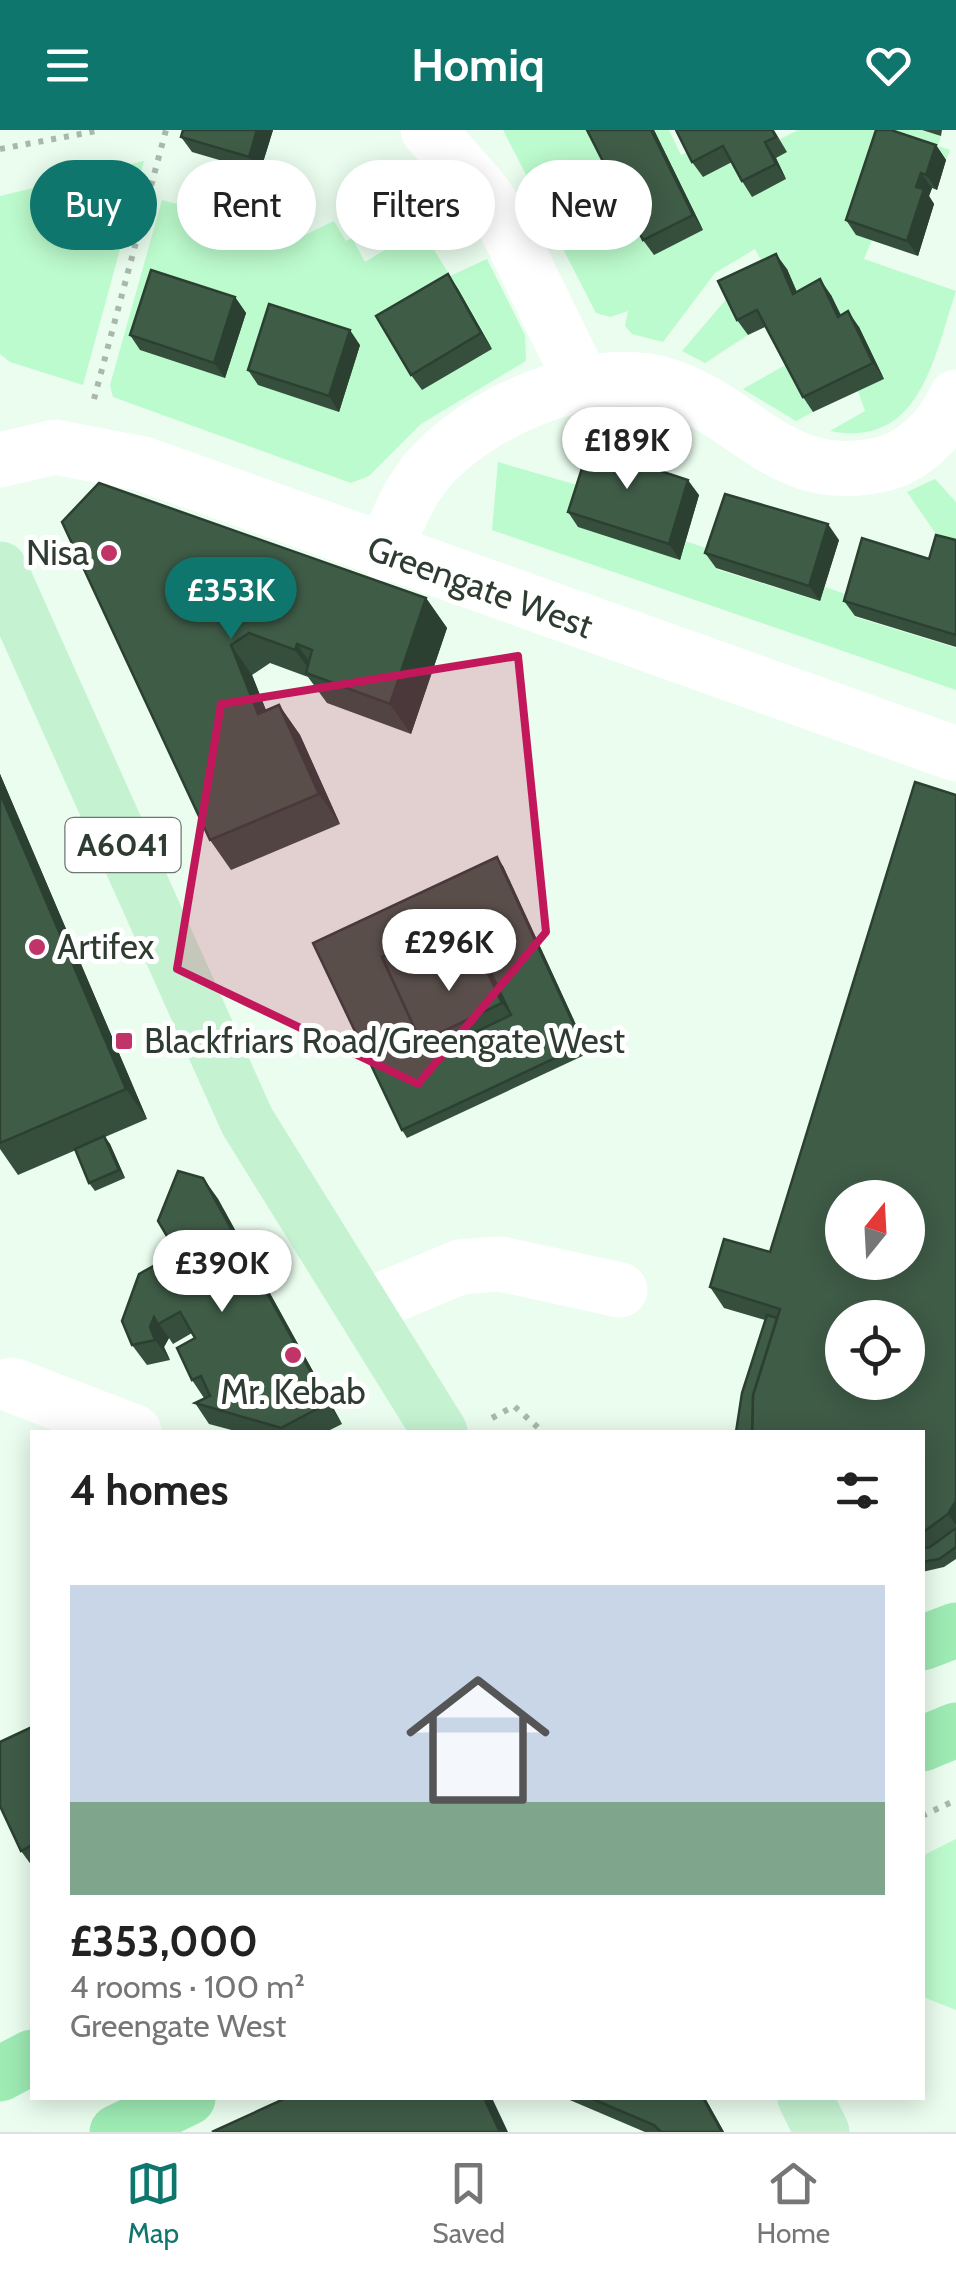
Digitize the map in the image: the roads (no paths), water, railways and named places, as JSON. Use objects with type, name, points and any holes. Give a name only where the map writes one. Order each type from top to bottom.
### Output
[{"type":"highway","points":[[925,1642],[956,1630]]},
{"type":"highway","points":[[925,1743],[956,1730]]},
{"type":"highway","points":[[0,2074],[30,2058]]},
{"type":"highway","points":[[118,2132],[184,2100]]},
{"type":"main road","name":"A6041","points":[[0,569],[246,1121],[365,1308],[426,1427]]},
{"type":"main road","points":[[805,2100],[822,2132]]},
{"type":"street","points":[[428,130],[482,191],[506,227],[582,382]]},
{"type":"street","points":[[386,554],[396,521],[428,470],[502,415],[582,382],[622,378],[668,386],[778,450],[830,470],[870,467],[908,454],[939,424],[956,397]]},
{"type":"street","name":"Greengate West","points":[[0,460],[55,447],[143,464],[386,554],[956,754]]},
{"type":"street","points":[[365,1308],[460,1267],[500,1264],[620,1290]]},
{"type":"street","points":[[12,1385],[129,1430]]},
{"type":"place","name":"Nisa","points":[[109,553]]},
{"type":"place","name":"Artifex","points":[[37,947]]},
{"type":"place","name":"Blackfriars Road/Greengate West","points":[[124,1041]]},
{"type":"place","name":"Mr. Kebab","points":[[293,1355]]}]
